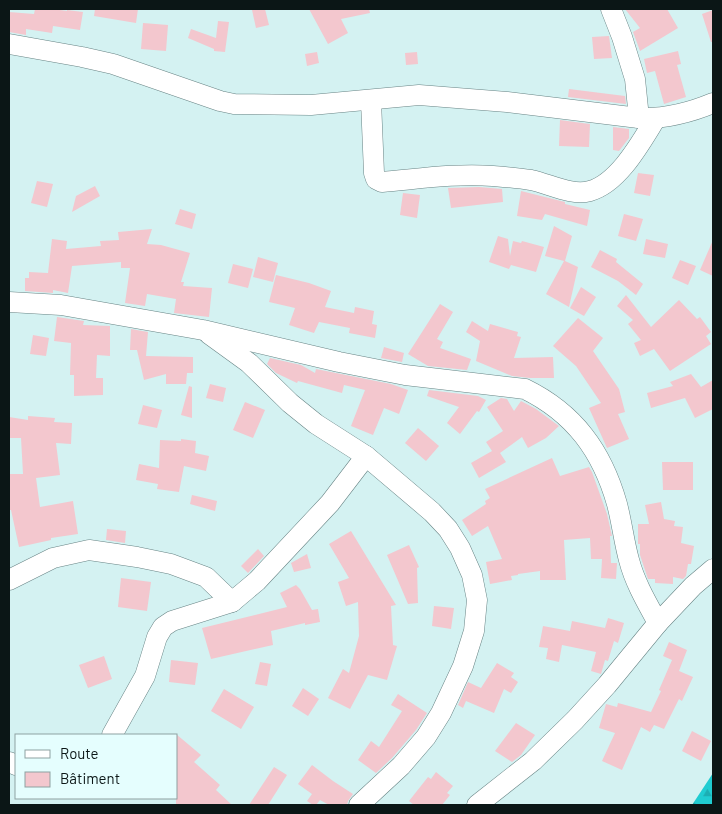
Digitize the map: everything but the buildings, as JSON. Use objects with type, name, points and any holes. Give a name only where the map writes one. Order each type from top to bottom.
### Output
[{"type":"street","points":[[371,100],[374,173],[376,179],[382,182],[458,176],[490,176],[530,180],[578,192],[591,191],[606,183],[628,161],[647,118],[622,37],[611,9]]},
{"type":"street","points":[[9,44],[113,64],[220,101],[234,104],[311,105],[419,95],[507,102],[647,118],[693,111],[713,102]]},
{"type":"street","points":[[9,302],[61,305],[203,330],[339,362],[405,375],[525,389],[540,396],[569,418],[582,433],[605,467],[617,504],[629,561],[640,589],[658,623]]},
{"type":"street","points":[[203,330],[249,364],[290,403],[316,424],[366,456],[432,512],[448,529],[460,548],[472,575],[477,600],[474,632],[463,666],[441,713],[426,737],[401,766],[359,805]]},
{"type":"street","points":[[113,734],[145,676],[157,637],[163,627],[172,621],[232,602],[257,581],[330,503],[366,456]]},
{"type":"street","points":[[9,580],[53,558],[89,550],[172,564],[206,577],[232,602]]},
{"type":"street","points":[[477,805],[533,761],[575,720],[607,686],[658,623],[693,586],[713,569]]},
{"type":"green space","points":[[713,773],[713,805],[692,805]]}]
